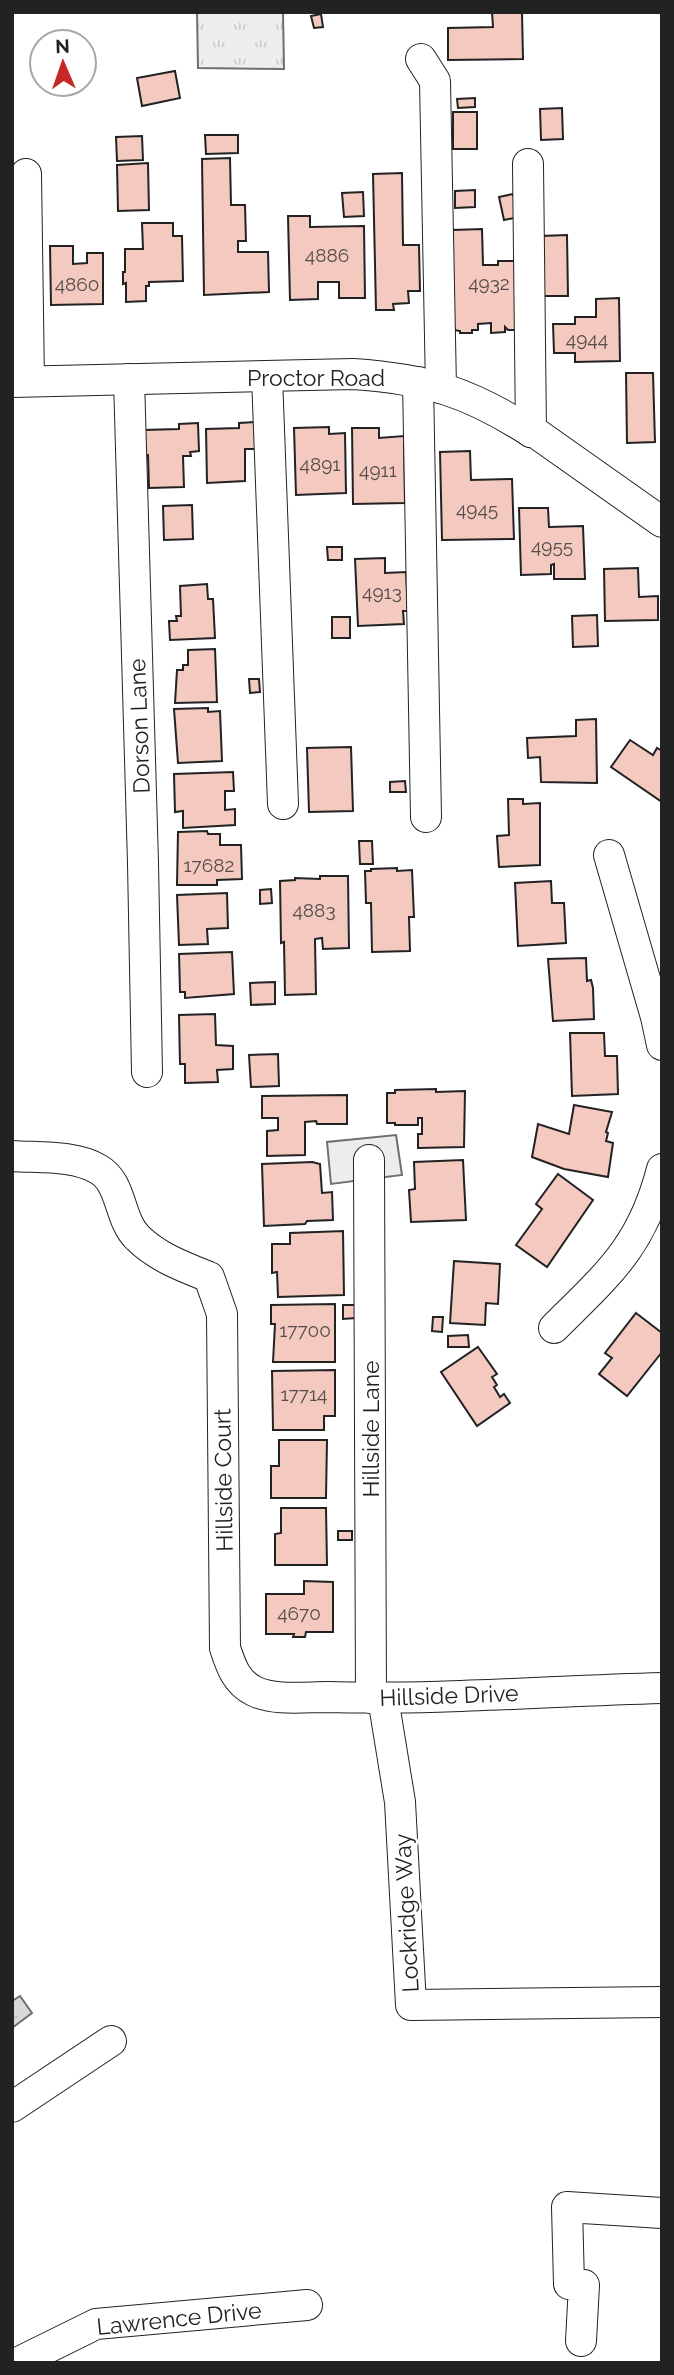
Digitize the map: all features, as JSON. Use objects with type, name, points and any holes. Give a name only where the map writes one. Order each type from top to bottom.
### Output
[{"type":"street","points":[[421,59],[435,81],[426,817]]},
{"type":"street","points":[[528,164],[531,432]]},
{"type":"street","points":[[20,382],[26,174]]},
{"type":"street","name":"Proctor Road","points":[[20,382],[353,374],[393,376],[461,394],[495,409],[572,456],[662,522]]},
{"type":"street","points":[[267,376],[283,804]]},
{"type":"street","name":"Dorson Lane","points":[[129,379],[147,1072]]},
{"type":"street","points":[[609,855],[660,1026]]},
{"type":"street","name":"Hillside Court","points":[[12,1156],[74,1160],[99,1169],[114,1185],[136,1237],[168,1260],[209,1278],[222,1314],[225,1648],[231,1667],[240,1681]]},
{"type":"street","name":"Hillside Lane","points":[[369,1160],[377,1698]]},
{"type":"street","points":[[554,1328],[610,1272],[629,1248],[647,1214],[662,1169]]},
{"type":"street","name":"Hillside Drive","points":[[240,1681],[256,1692],[274,1696],[377,1698],[662,1688]]},
{"type":"street","name":"Lockridge Way","points":[[377,1698],[400,1802],[411,2005],[662,2002]]},
{"type":"street","points":[[12,2106],[111,2041]]},
{"type":"street","points":[[581,2341],[584,2285],[569,2284],[567,2207],[662,2213]]},
{"type":"street","name":"Lawrence Drive","points":[[16,2363],[96,2323],[307,2305]]},
{"type":"street","points":[[12,2357],[16,2363]]},
{"type":"green space","points":[[197,12],[283,12],[284,69],[198,68]]},
{"type":"shaded area","points":[[396,1135],[402,1175],[331,1184],[327,1142]]},
{"type":"water","points":[[20,1996],[32,2013],[12,2028],[12,2001]]},
{"type":"building","points":[[492,12],[522,12],[523,59],[448,60],[448,28],[493,27]]},
{"type":"building","points":[[321,14],[323,27],[314,28],[311,16]]},
{"type":"building","points":[[175,71],[180,98],[142,106],[137,78]]},
{"type":"building","points":[[475,98],[475,107],[458,108],[457,99]]},
{"type":"building","points":[[562,108],[563,139],[541,140],[540,109]]},
{"type":"building","points":[[453,112],[477,112],[477,149],[453,149]]},
{"type":"building","points":[[205,135],[238,135],[238,153],[206,154]]},
{"type":"building","points":[[142,136],[143,160],[117,161],[116,137]]},
{"type":"building","points":[[230,158],[231,205],[245,205],[246,241],[238,241],[238,252],[268,252],[269,292],[204,295],[202,159]]},
{"type":"building","points":[[148,163],[149,210],[118,211],[117,165]]},
{"type":"building","points":[[402,173],[403,245],[419,245],[420,291],[408,291],[409,303],[393,304],[394,310],[376,310],[373,174]]},
{"type":"building","points":[[475,190],[475,207],[455,208],[455,191]]},
{"type":"building","points":[[363,192],[364,216],[344,217],[342,193]]},
{"type":"building","points":[[513,194],[519,217],[504,220],[499,197]]},
{"type":"building","points":[[288,216],[310,216],[310,227],[364,226],[365,298],[339,298],[339,282],[318,282],[318,299],[290,300]]},
{"type":"building","points":[[142,223],[173,223],[173,236],[182,236],[183,281],[149,282],[149,286],[146,286],[146,301],[126,302],[126,283],[123,284],[125,249],[143,249]]},
{"type":"building","points":[[482,229],[483,265],[498,265],[498,261],[522,261],[515,330],[505,327],[505,332],[491,333],[491,323],[478,324],[478,330],[472,330],[472,333],[460,333],[454,330],[452,230]]},
{"type":"building","points":[[567,235],[568,296],[541,296],[540,236]]},
{"type":"building","points":[[50,246],[73,246],[73,264],[87,263],[87,253],[103,253],[103,304],[51,305]]},
{"type":"building","points":[[619,298],[620,361],[575,362],[575,353],[554,353],[553,324],[575,324],[575,317],[596,317],[596,299]]},
{"type":"building","points":[[626,373],[653,373],[655,442],[627,443]]},
{"type":"building","points":[[257,422],[258,449],[245,449],[245,481],[207,483],[206,429],[239,428],[239,423]]},
{"type":"building","points":[[198,423],[199,451],[190,452],[191,456],[183,456],[184,487],[149,488],[148,455],[144,456],[143,430],[179,429],[179,424]]},
{"type":"building","points":[[329,427],[329,434],[345,433],[346,493],[296,495],[294,428]]},
{"type":"building","points":[[352,428],[379,428],[379,438],[404,436],[405,503],[353,504]]},
{"type":"building","points":[[470,451],[471,480],[512,479],[514,539],[442,540],[440,452]]},
{"type":"building","points":[[192,505],[193,539],[164,540],[163,506]]},
{"type":"building","points":[[519,508],[548,508],[549,527],[583,526],[585,579],[554,579],[554,564],[551,565],[551,574],[521,575]]},
{"type":"building","points":[[327,547],[342,547],[342,560],[328,560]]},
{"type":"building","points":[[385,558],[385,573],[406,572],[408,611],[403,611],[404,624],[358,626],[355,559]]},
{"type":"building","points":[[638,568],[639,597],[658,596],[658,620],[605,621],[604,569]]},
{"type":"building","points":[[207,584],[208,599],[213,599],[215,638],[170,640],[169,621],[177,621],[176,616],[181,616],[180,586]]},
{"type":"building","points":[[597,615],[598,646],[573,647],[572,616]]},
{"type":"building","points":[[332,617],[350,617],[350,638],[332,638]]},
{"type":"building","points":[[215,649],[217,702],[175,703],[177,670],[183,670],[183,665],[188,665],[188,650]]},
{"type":"building","points":[[249,679],[259,679],[260,692],[250,693]]},
{"type":"building","points":[[208,708],[208,712],[220,711],[222,761],[178,763],[174,709]]},
{"type":"building","points":[[596,719],[597,783],[541,782],[540,757],[528,758],[527,738],[576,736],[576,720]]},
{"type":"building","points":[[630,740],[653,755],[657,748],[662,751],[662,802],[611,767]]},
{"type":"building","points":[[351,747],[353,811],[309,812],[307,748]]},
{"type":"building","points":[[233,772],[234,791],[225,791],[225,810],[235,809],[235,825],[183,828],[183,811],[175,812],[174,774]]},
{"type":"building","points":[[405,781],[406,792],[390,792],[390,782]]},
{"type":"building","points":[[508,799],[523,799],[523,804],[540,803],[540,865],[499,867],[497,836],[509,835]]},
{"type":"building","points":[[207,831],[208,834],[220,834],[220,845],[241,845],[242,879],[217,880],[217,885],[177,885],[178,832]]},
{"type":"building","points":[[359,841],[372,841],[373,864],[360,864]]},
{"type":"building","points":[[397,868],[397,871],[412,870],[414,917],[409,917],[410,951],[372,952],[371,903],[366,903],[365,871]]},
{"type":"building","points":[[320,876],[348,876],[349,948],[323,949],[322,938],[315,939],[316,994],[285,995],[280,881],[295,878],[320,879]]},
{"type":"building","points":[[551,881],[552,903],[564,903],[566,943],[518,946],[515,883]]},
{"type":"building","points":[[271,889],[272,903],[260,904],[260,890]]},
{"type":"building","points":[[227,893],[228,928],[207,929],[208,944],[179,945],[177,895]]},
{"type":"building","points":[[232,952],[234,994],[185,998],[185,992],[180,992],[179,954]]},
{"type":"building","points":[[586,958],[587,981],[591,980],[593,988],[594,1019],[553,1021],[548,959]]},
{"type":"building","points":[[275,982],[275,1004],[251,1005],[250,983]]},
{"type":"building","points":[[215,1014],[216,1045],[233,1046],[233,1069],[217,1070],[218,1082],[185,1083],[185,1064],[180,1064],[179,1015]]},
{"type":"building","points":[[570,1033],[604,1033],[605,1056],[617,1056],[618,1094],[572,1096]]},
{"type":"building","points":[[278,1054],[279,1086],[251,1087],[249,1055]]},
{"type":"building","points":[[436,1089],[436,1092],[465,1091],[464,1147],[418,1148],[418,1134],[422,1134],[422,1118],[418,1118],[418,1125],[387,1123],[387,1093],[395,1093],[395,1090]]},
{"type":"building","points":[[347,1095],[347,1124],[305,1122],[305,1155],[267,1156],[267,1131],[278,1130],[278,1118],[262,1118],[262,1096]]},
{"type":"building","points":[[574,1105],[612,1112],[606,1132],[606,1141],[613,1143],[608,1177],[564,1169],[532,1157],[538,1124],[569,1134]]},
{"type":"building","points":[[463,1160],[466,1220],[411,1222],[409,1190],[415,1189],[414,1162]]},
{"type":"building","points":[[262,1164],[320,1164],[322,1193],[332,1192],[333,1220],[264,1226]]},
{"type":"building","points":[[558,1174],[593,1200],[547,1267],[516,1245],[542,1209],[536,1204]]},
{"type":"building","points":[[343,1231],[344,1295],[278,1297],[277,1272],[272,1273],[272,1244],[290,1244],[290,1233]]},
{"type":"building","points":[[454,1261],[500,1264],[498,1304],[486,1303],[485,1325],[450,1323]]},
{"type":"building","points":[[335,1304],[335,1362],[273,1362],[275,1324],[271,1324],[271,1305]]},
{"type":"building","points":[[343,1305],[356,1305],[356,1318],[343,1319]]},
{"type":"building","points":[[636,1313],[662,1333],[662,1352],[627,1396],[599,1374],[612,1358],[605,1353]]},
{"type":"building","points":[[433,1317],[443,1317],[442,1332],[432,1331]]},
{"type":"building","points":[[468,1335],[469,1347],[448,1347],[448,1336]]},
{"type":"building","points":[[478,1347],[497,1374],[492,1377],[497,1385],[494,1387],[500,1397],[504,1394],[510,1403],[477,1426],[441,1372]]},
{"type":"building","points":[[335,1370],[335,1416],[324,1416],[324,1430],[273,1430],[272,1371]]},
{"type":"building","points":[[279,1440],[327,1440],[326,1498],[271,1498],[271,1466],[279,1466]]},
{"type":"building","points":[[281,1508],[326,1508],[327,1565],[275,1565],[275,1534],[281,1533]]},
{"type":"building","points":[[338,1531],[352,1531],[352,1540],[338,1540]]},
{"type":"building","points":[[304,1581],[333,1582],[333,1632],[306,1632],[305,1637],[293,1637],[294,1634],[266,1634],[266,1594],[304,1594]]}]
